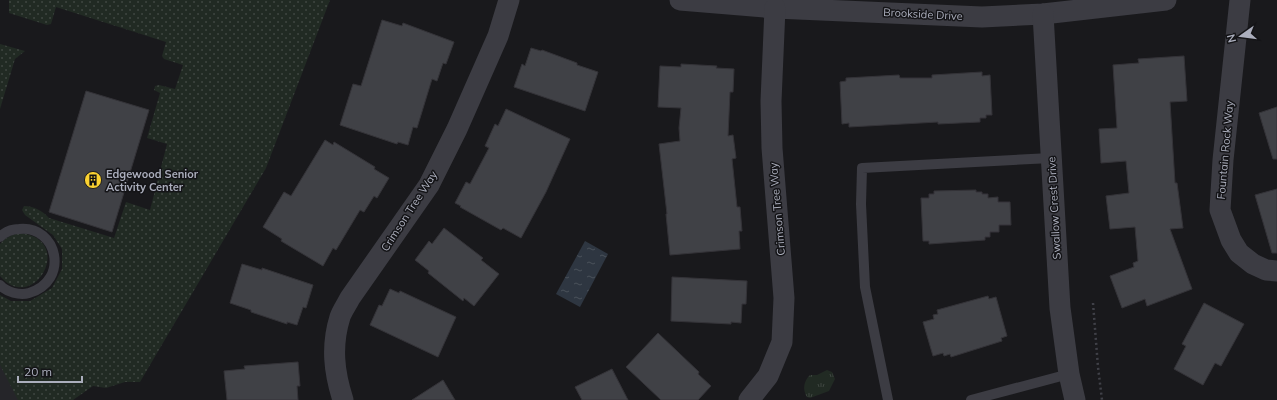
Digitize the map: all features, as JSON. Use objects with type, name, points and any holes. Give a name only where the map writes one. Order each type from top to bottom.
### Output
[{"type":"street","name":"Crimson Tree Way","points":[[343,400],[335,371],[334,343],[340,316],[350,298],[429,185],[457,129],[495,43],[509,0]]},
{"type":"street","name":"Brookside Drive","points":[[680,0],[775,8],[982,17],[1044,14],[1166,0]]},
{"type":"street","name":"Fountain Rock Way","points":[[1240,0],[1223,160],[1220,210],[1231,240],[1239,253],[1253,264],[1266,270],[1277,271]]},
{"type":"street","name":"Crimson Tree Way","points":[[749,400],[768,376],[782,342],[784,298],[772,140],[771,101],[775,8]]},
{"type":"street","name":"Swallow Crest Drive","points":[[1044,14],[1060,308],[1069,374],[1075,400]]},
{"type":"lane","points":[[888,400],[865,286],[860,204],[862,168],[1051,158]]},
{"type":"lane","points":[[0,237],[13,229],[25,228],[36,231],[46,239],[53,249],[55,261],[53,273],[47,284],[37,291],[26,294],[13,293],[0,286]]},
{"type":"lane","points":[[972,400],[1069,374]]},
{"type":"path","points":[[1094,303],[1098,367],[1102,400]]},
{"type":"shaded area","points":[[0,361],[21,400],[0,400]]},
{"type":"green space","points":[[9,0],[330,0],[266,168],[140,382],[125,382],[106,388],[93,386],[73,400],[18,400],[0,365],[0,295],[11,301],[30,301],[52,288],[62,269],[62,249],[53,235],[25,215],[22,210],[24,206],[35,208],[49,218],[114,238],[126,202],[150,210],[167,144],[147,138],[160,93],[154,90],[155,86],[159,85],[175,89],[183,65],[164,59],[162,56],[166,42],[56,7],[51,24],[47,25],[9,13]]},
{"type":"green space","points":[[0,44],[25,51],[15,59],[0,109]]},
{"type":"green space","points":[[19,233],[36,238],[45,247],[47,259],[44,271],[36,281],[25,287],[13,286],[0,276],[0,244],[8,237]]},
{"type":"green space","points":[[827,370],[832,372],[835,379],[829,391],[810,398],[807,397],[804,388],[808,377],[810,375],[817,375]]},
{"type":"water","points":[[585,241],[608,254],[580,307],[556,294]]},
{"type":"building","points":[[382,20],[402,26],[403,23],[454,42],[446,64],[443,63],[437,81],[432,79],[417,128],[413,127],[408,145],[398,142],[397,144],[340,125],[353,84],[361,86]]},
{"type":"building","points":[[531,48],[542,50],[598,72],[585,111],[514,87],[522,64],[525,66]]},
{"type":"building","points":[[1184,56],[1187,101],[1170,102],[1175,183],[1177,183],[1183,228],[1170,229],[1192,289],[1147,306],[1145,299],[1122,308],[1110,276],[1134,267],[1133,263],[1138,261],[1135,227],[1110,229],[1106,196],[1129,193],[1126,161],[1101,163],[1099,129],[1117,128],[1113,65],[1139,63],[1138,59]]},
{"type":"building","points":[[681,64],[717,66],[716,68],[734,69],[733,92],[730,92],[728,136],[733,135],[736,158],[732,159],[737,207],[740,207],[742,231],[739,231],[740,249],[670,255],[659,144],[680,141],[679,128],[681,108],[658,107],[660,66],[681,67]]},
{"type":"building","points":[[982,72],[982,76],[990,75],[992,115],[986,115],[986,118],[980,118],[980,122],[938,124],[938,122],[849,127],[849,123],[842,124],[840,82],[846,81],[846,78],[899,75],[900,78],[932,78],[932,75]]},
{"type":"building","name":"Edgewood Senior Activity Center","points":[[86,91],[149,110],[112,232],[49,212]]},
{"type":"building","points":[[1277,107],[1277,159],[1273,159],[1259,113]]},
{"type":"building","points":[[506,109],[570,139],[546,192],[521,238],[503,228],[501,230],[455,203],[466,182],[470,184],[489,148],[485,146],[495,124],[498,126]]},
{"type":"building","points":[[325,140],[333,145],[334,142],[375,167],[374,169],[389,178],[377,198],[374,196],[364,212],[360,210],[336,250],[333,248],[323,266],[281,241],[282,239],[263,227],[284,192],[291,196]]},
{"type":"building","points":[[1277,189],[1277,253],[1272,253],[1255,195]]},
{"type":"building","points":[[976,190],[976,192],[982,192],[982,194],[988,194],[988,198],[998,197],[998,202],[1010,202],[1011,225],[999,225],[999,232],[990,232],[990,237],[985,237],[985,240],[929,244],[929,241],[923,241],[921,198],[929,198],[929,194],[934,194],[934,191]]},
{"type":"building","points":[[444,228],[483,258],[481,260],[499,274],[474,306],[464,298],[463,301],[428,273],[429,271],[415,260],[429,241],[432,244]]},
{"type":"building","points":[[242,264],[262,270],[262,268],[313,285],[306,308],[303,307],[297,325],[287,322],[287,324],[230,303]]},
{"type":"building","points":[[672,277],[747,281],[746,304],[742,304],[741,323],[731,322],[731,324],[671,321]]},
{"type":"building","points":[[390,289],[399,293],[400,291],[456,317],[438,357],[370,325],[379,305],[382,306]]},
{"type":"building","points":[[988,296],[989,299],[996,297],[1007,336],[1001,338],[1002,341],[951,357],[950,354],[944,356],[943,353],[933,356],[923,322],[934,319],[933,315],[938,314],[937,310]]},
{"type":"building","points":[[1204,303],[1244,324],[1221,366],[1215,363],[1203,385],[1174,369],[1186,346],[1182,344]]},
{"type":"building","points":[[658,333],[699,372],[698,374],[711,386],[698,400],[661,400],[626,367]]},
{"type":"building","points":[[298,362],[300,386],[297,386],[298,400],[227,400],[224,371],[245,369],[244,366]]},
{"type":"building","points":[[612,369],[628,400],[582,400],[575,387]]},
{"type":"building","points":[[443,380],[455,400],[412,400]]},
{"type":"place","name":"Edgewood Senior Activity Center","points":[[93,180]]}]
